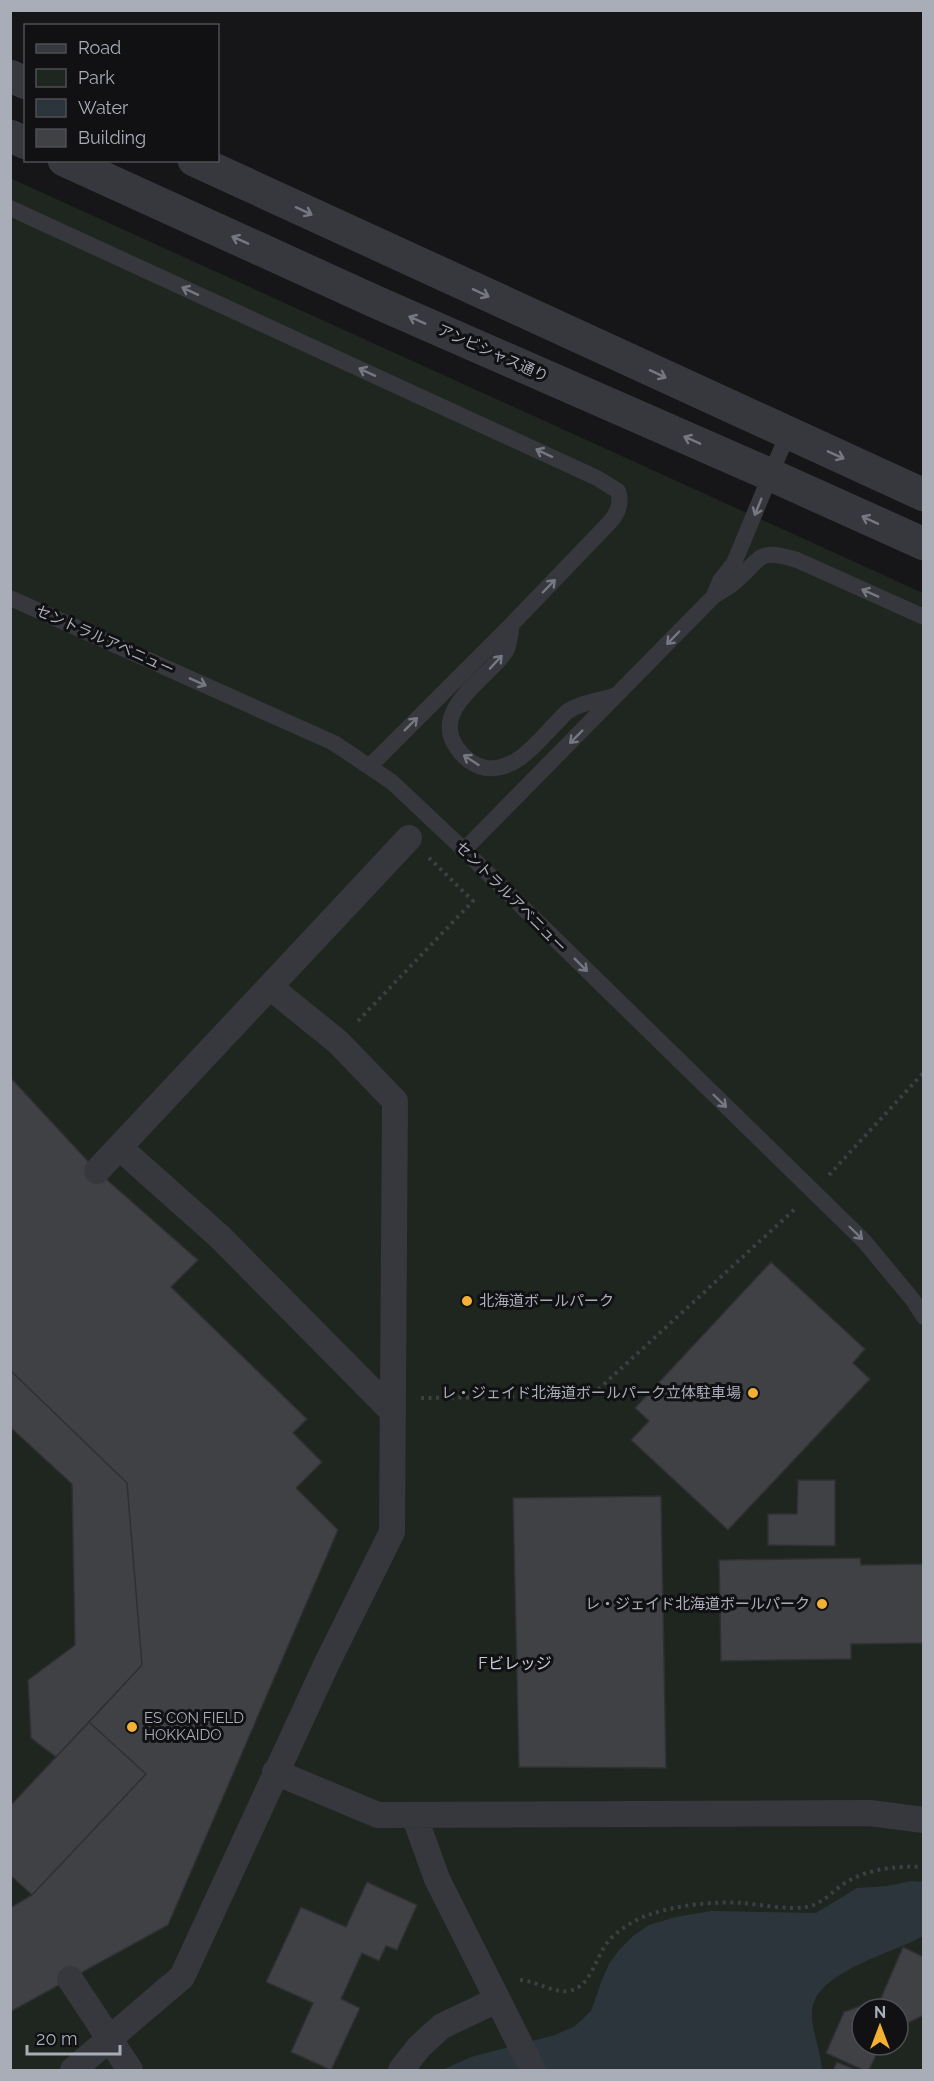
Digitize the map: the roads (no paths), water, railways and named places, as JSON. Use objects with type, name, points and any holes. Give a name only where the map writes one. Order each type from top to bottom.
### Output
[{"type":"street","points":[[10,76],[24,82]]},
{"type":"street","points":[[10,136],[24,142]]},
{"type":"street","name":"アンビシャス通り","points":[[68,162],[376,302],[924,544]]},
{"type":"street","points":[[198,162],[924,495]]},
{"type":"street","points":[[98,1171],[409,838]]},
{"type":"street","points":[[73,2070],[182,1977],[326,1665],[392,1532],[395,1101],[339,1042],[270,987]]},
{"type":"street","points":[[120,1148],[220,1237],[393,1405]]},
{"type":"street","points":[[276,1772],[378,1815],[870,1813],[924,1820]]},
{"type":"street","points":[[414,1815],[437,1879],[533,2070]]},
{"type":"street","points":[[70,1979],[130,2070]]},
{"type":"street","points":[[401,2070],[419,2047],[442,2026],[494,1994]]},
{"type":"lane","points":[[10,208],[597,478],[618,491],[621,499],[616,516],[370,766]]},
{"type":"lane","points":[[714,596],[720,581],[734,563],[788,433]]},
{"type":"lane","points":[[464,850],[714,596],[735,582],[755,560],[766,555],[781,555],[798,560],[924,617]]},
{"type":"lane","name":"セントラルアベニュー","points":[[10,598],[334,743],[392,782],[875,1252],[924,1317]]},
{"type":"lane","points":[[512,624],[507,650],[457,704],[451,717],[450,732],[463,757],[487,768],[500,768],[513,763],[570,710],[617,695]]},
{"type":"water","points":[[911,1881],[923,1882],[923,1936],[841,1974],[816,1997],[812,2018],[822,2070],[442,2070],[471,2057],[555,2035],[575,2026],[591,2011],[609,1964],[619,1950],[649,1925],[676,1917],[711,1911],[816,1913],[857,1888],[887,1886]]},
{"type":"place","name":"北海道ボールパーク","points":[[467,1301]]},
{"type":"place","name":"レ・ジェイド北海道ボールパーク立体駐車場","points":[[753,1393]]},
{"type":"place","name":"レ・ジェイド北海道ボールパーク","points":[[822,1604]]},
{"type":"place","name":"ES CON FIELD HOKKAIDO","points":[[132,1727]]},
{"type":"district","name":"Fビレッジ","points":[[515,1663]]}]
